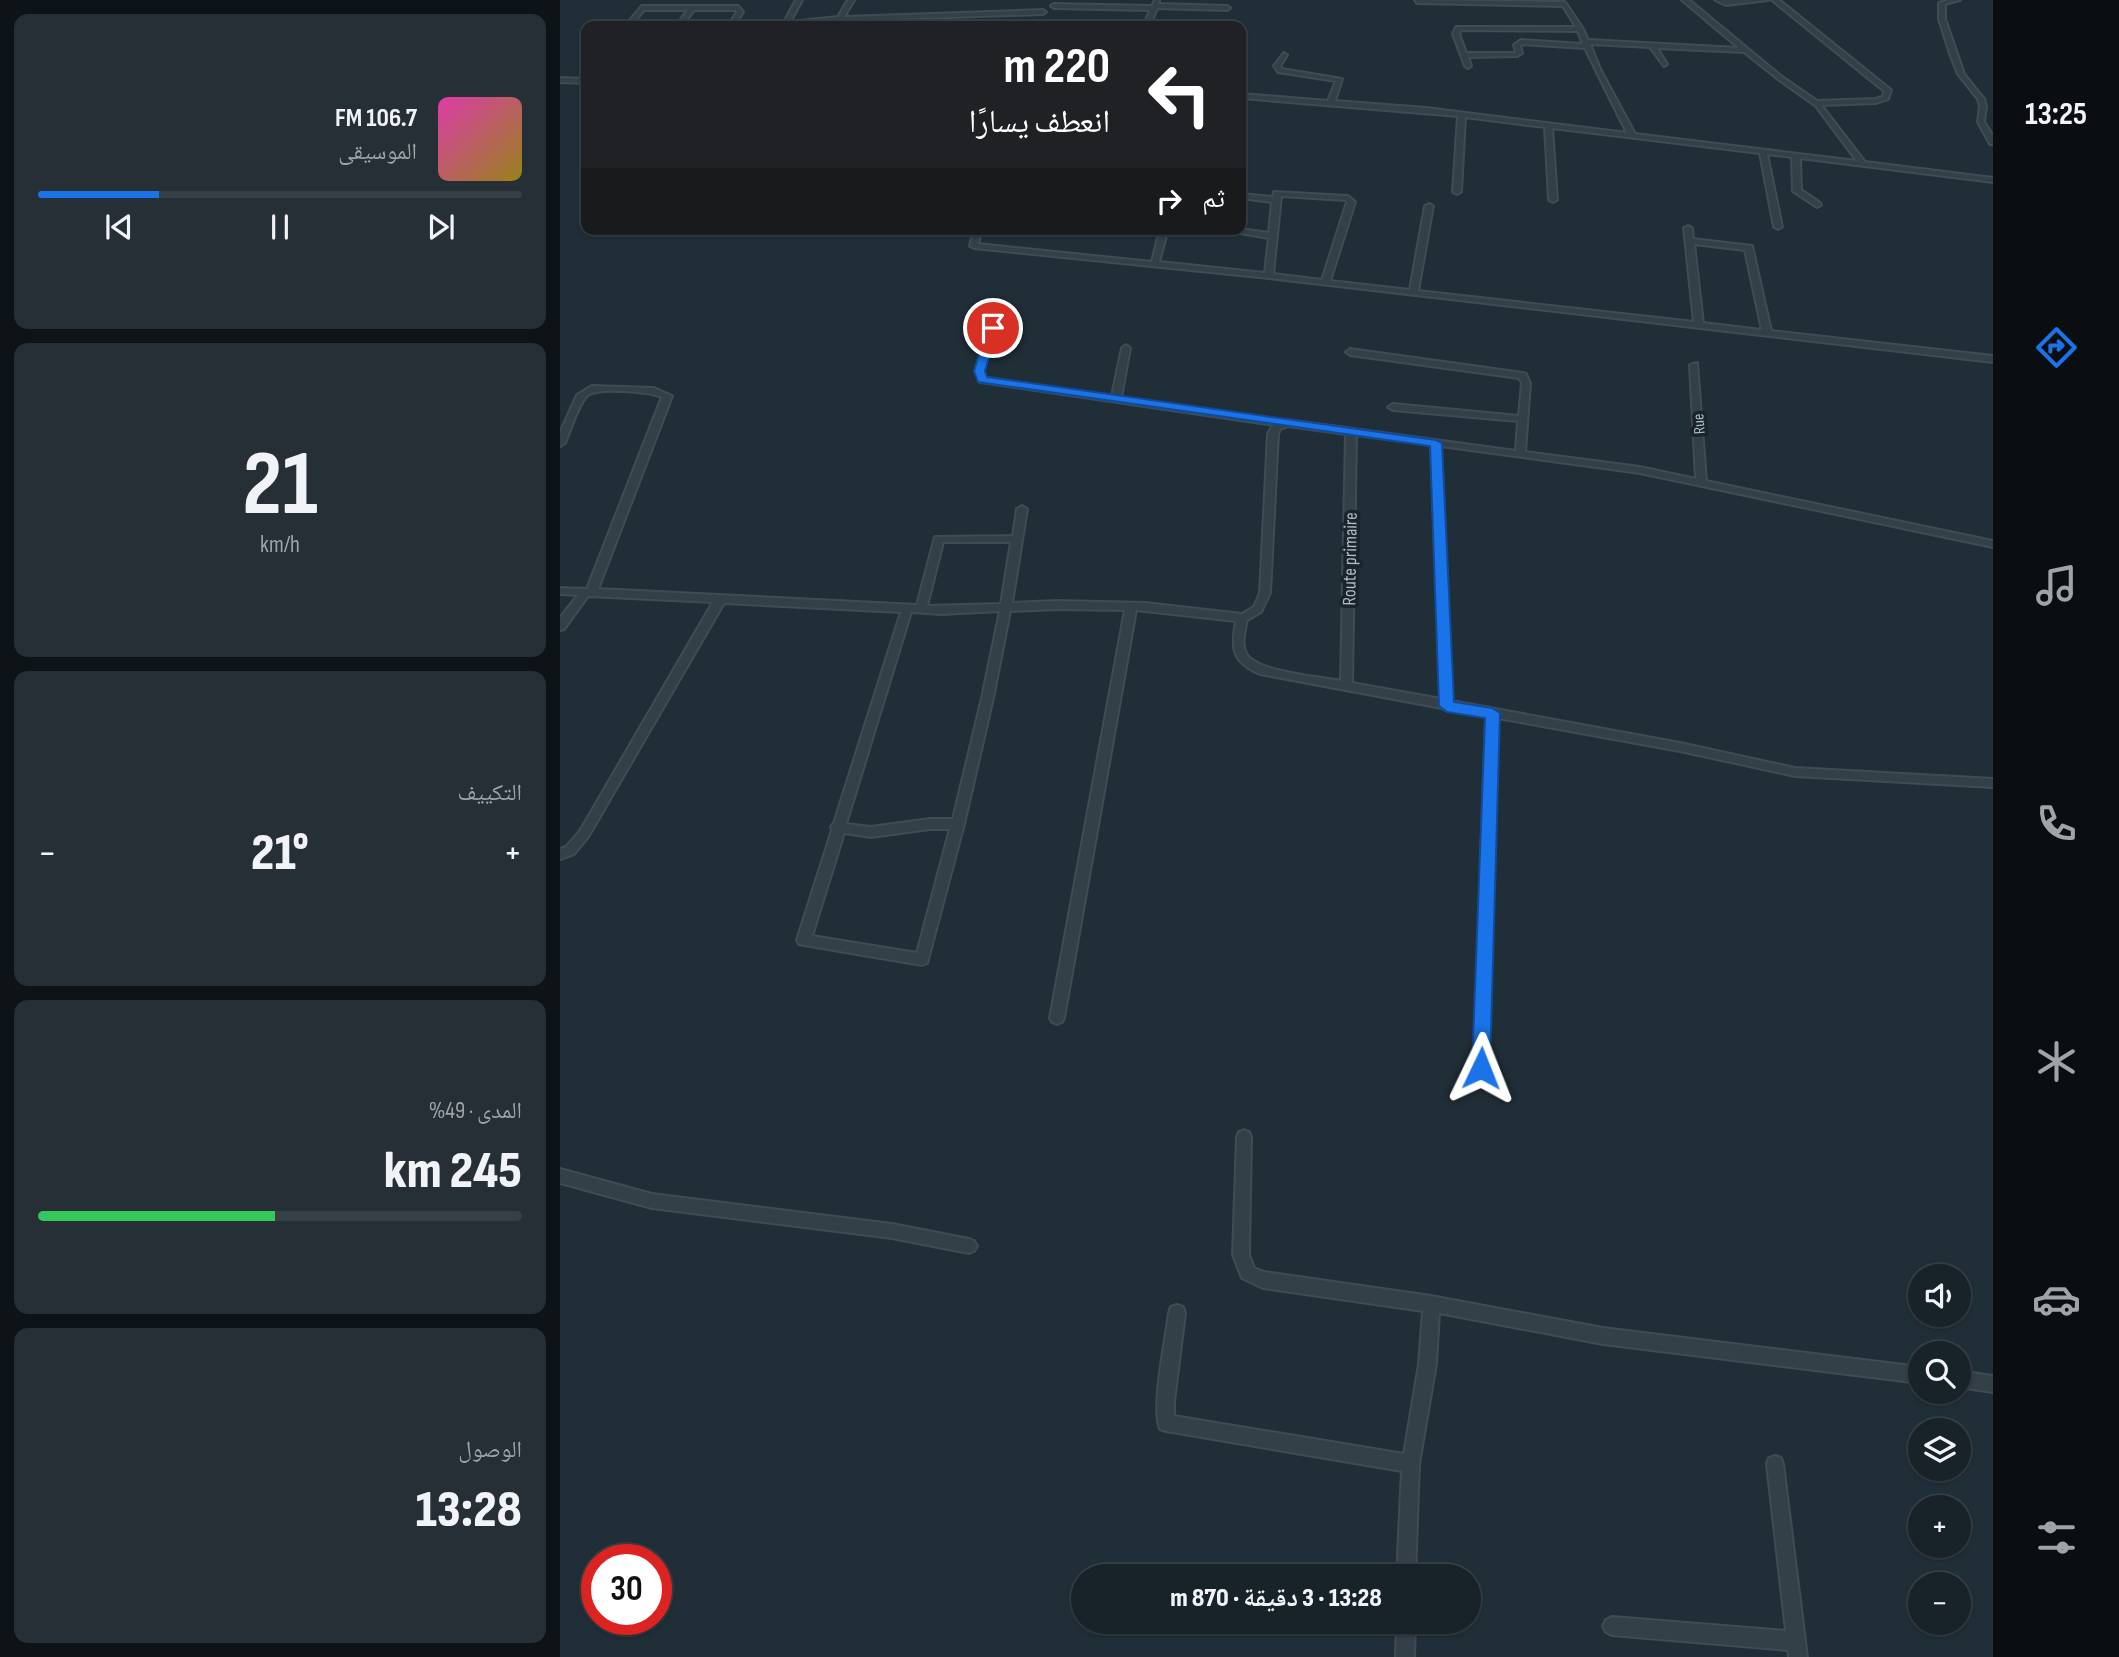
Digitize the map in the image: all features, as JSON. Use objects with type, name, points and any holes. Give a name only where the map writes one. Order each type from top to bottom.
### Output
[{"type":"street","points":[[632,21],[648,0]]},
{"type":"street","points":[[734,21],[746,0]]},
{"type":"street","points":[[787,21],[799,0]]},
{"type":"street","points":[[840,19],[851,0]]},
{"type":"street","points":[[1685,0],[1814,103],[1863,164]]},
{"type":"street","points":[[1718,0],[1726,3],[1765,0]]},
{"type":"street","points":[[1775,0],[1888,90],[1886,98],[1875,101],[1814,103]]},
{"type":"street","points":[[1957,0],[1942,3],[1942,19],[1961,74],[1981,99],[1981,122],[1993,142]]},
{"type":"street","points":[[1417,1],[1567,6],[1633,137]]},
{"type":"street","points":[[1054,5],[1227,8]]},
{"type":"street","points":[[642,8],[730,8],[740,11]]},
{"type":"street","points":[[683,21],[692,8]]},
{"type":"street","points":[[822,21],[1043,12]]},
{"type":"street","points":[[1468,66],[1455,34],[1458,28],[1580,29]]},
{"type":"street","points":[[1464,55],[1515,55],[1519,53],[1517,45],[1521,42],[1745,50]]},
{"type":"street","points":[[1652,45],[1664,64]]},
{"type":"street","points":[[1284,55],[1277,66],[1280,71],[1340,80],[1331,102]]},
{"type":"street","points":[[560,80],[568,84],[581,82]]},
{"type":"street","points":[[1246,96],[1462,114],[1993,180]]},
{"type":"street","points":[[1457,192],[1462,114]]},
{"type":"street","points":[[1548,125],[1552,200]]},
{"type":"street","points":[[1763,152],[1778,228]]},
{"type":"street","points":[[1796,156],[1797,191],[1817,205]]},
{"type":"street","points":[[1269,276],[1277,194],[1282,192],[1350,200],[1325,283]]},
{"type":"street","points":[[1246,197],[1275,200]]},
{"type":"street","points":[[1412,293],[1429,206]]},
{"type":"street","points":[[1688,228],[1699,326]]},
{"type":"street","points":[[1246,232],[1272,236]]},
{"type":"street","points":[[977,235],[976,247],[1269,276],[1993,359]]},
{"type":"street","points":[[1155,264],[1162,235]]},
{"type":"street","points":[[1689,241],[1749,248],[1767,332]]},
{"type":"street","points":[[993,328],[979,371],[982,380],[1282,424],[1296,423],[1610,465],[1993,544]]},
{"type":"street","points":[[1116,398],[1126,348]]},
{"type":"street","points":[[1350,352],[1523,376],[1526,383],[1520,455]]},
{"type":"street","name":"Rue","points":[[1694,365],[1702,483]]},
{"type":"street","points":[[560,443],[582,395],[589,390],[596,388],[654,391],[667,396],[588,593],[560,626]]},
{"type":"street","points":[[1393,407],[1523,419]]},
{"type":"street","points":[[560,591],[914,609],[1131,607],[1242,618],[1252,615],[1262,606],[1265,593],[1273,434],[1276,427],[1282,424]]},
{"type":"street","name":"Route primaire","points":[[1346,686],[1351,432]]},
{"type":"street","points":[[1436,443],[1447,706]]},
{"type":"street","points":[[1017,539],[939,538],[837,827],[804,940],[922,959],[958,824],[1007,607],[1022,509]]},
{"type":"street","points":[[560,854],[570,851],[584,834],[720,600]]},
{"type":"street","points":[[1057,1018],[1131,607]]},
{"type":"street","points":[[1242,618],[1238,638],[1240,655],[1248,664],[1264,671],[1667,745],[1795,772],[1993,783]]},
{"type":"street","points":[[1481,1068],[1492,713]]},
{"type":"street","points":[[837,827],[871,832],[930,824],[958,824]]},
{"type":"street","points":[[1244,1137],[1241,1255],[1248,1273],[1263,1280],[1431,1304],[1603,1336],[1908,1373]]},
{"type":"street","points":[[560,1176],[652,1200],[892,1231],[969,1246]]},
{"type":"street","points":[[1407,1564],[1411,1464],[1426,1380],[1432,1324],[1431,1304]]},
{"type":"street","points":[[1177,1313],[1166,1401],[1166,1423],[1411,1464]]},
{"type":"street","points":[[1971,1381],[1993,1384]]},
{"type":"street","points":[[1612,1626],[1797,1649],[1775,1464]]},
{"type":"street","points":[[1405,1657],[1406,1634]]},
{"type":"route","points":[[993,328],[979,371],[982,380],[1282,424],[1296,423],[1436,443],[1447,706],[1492,713],[1481,1068]]}]
